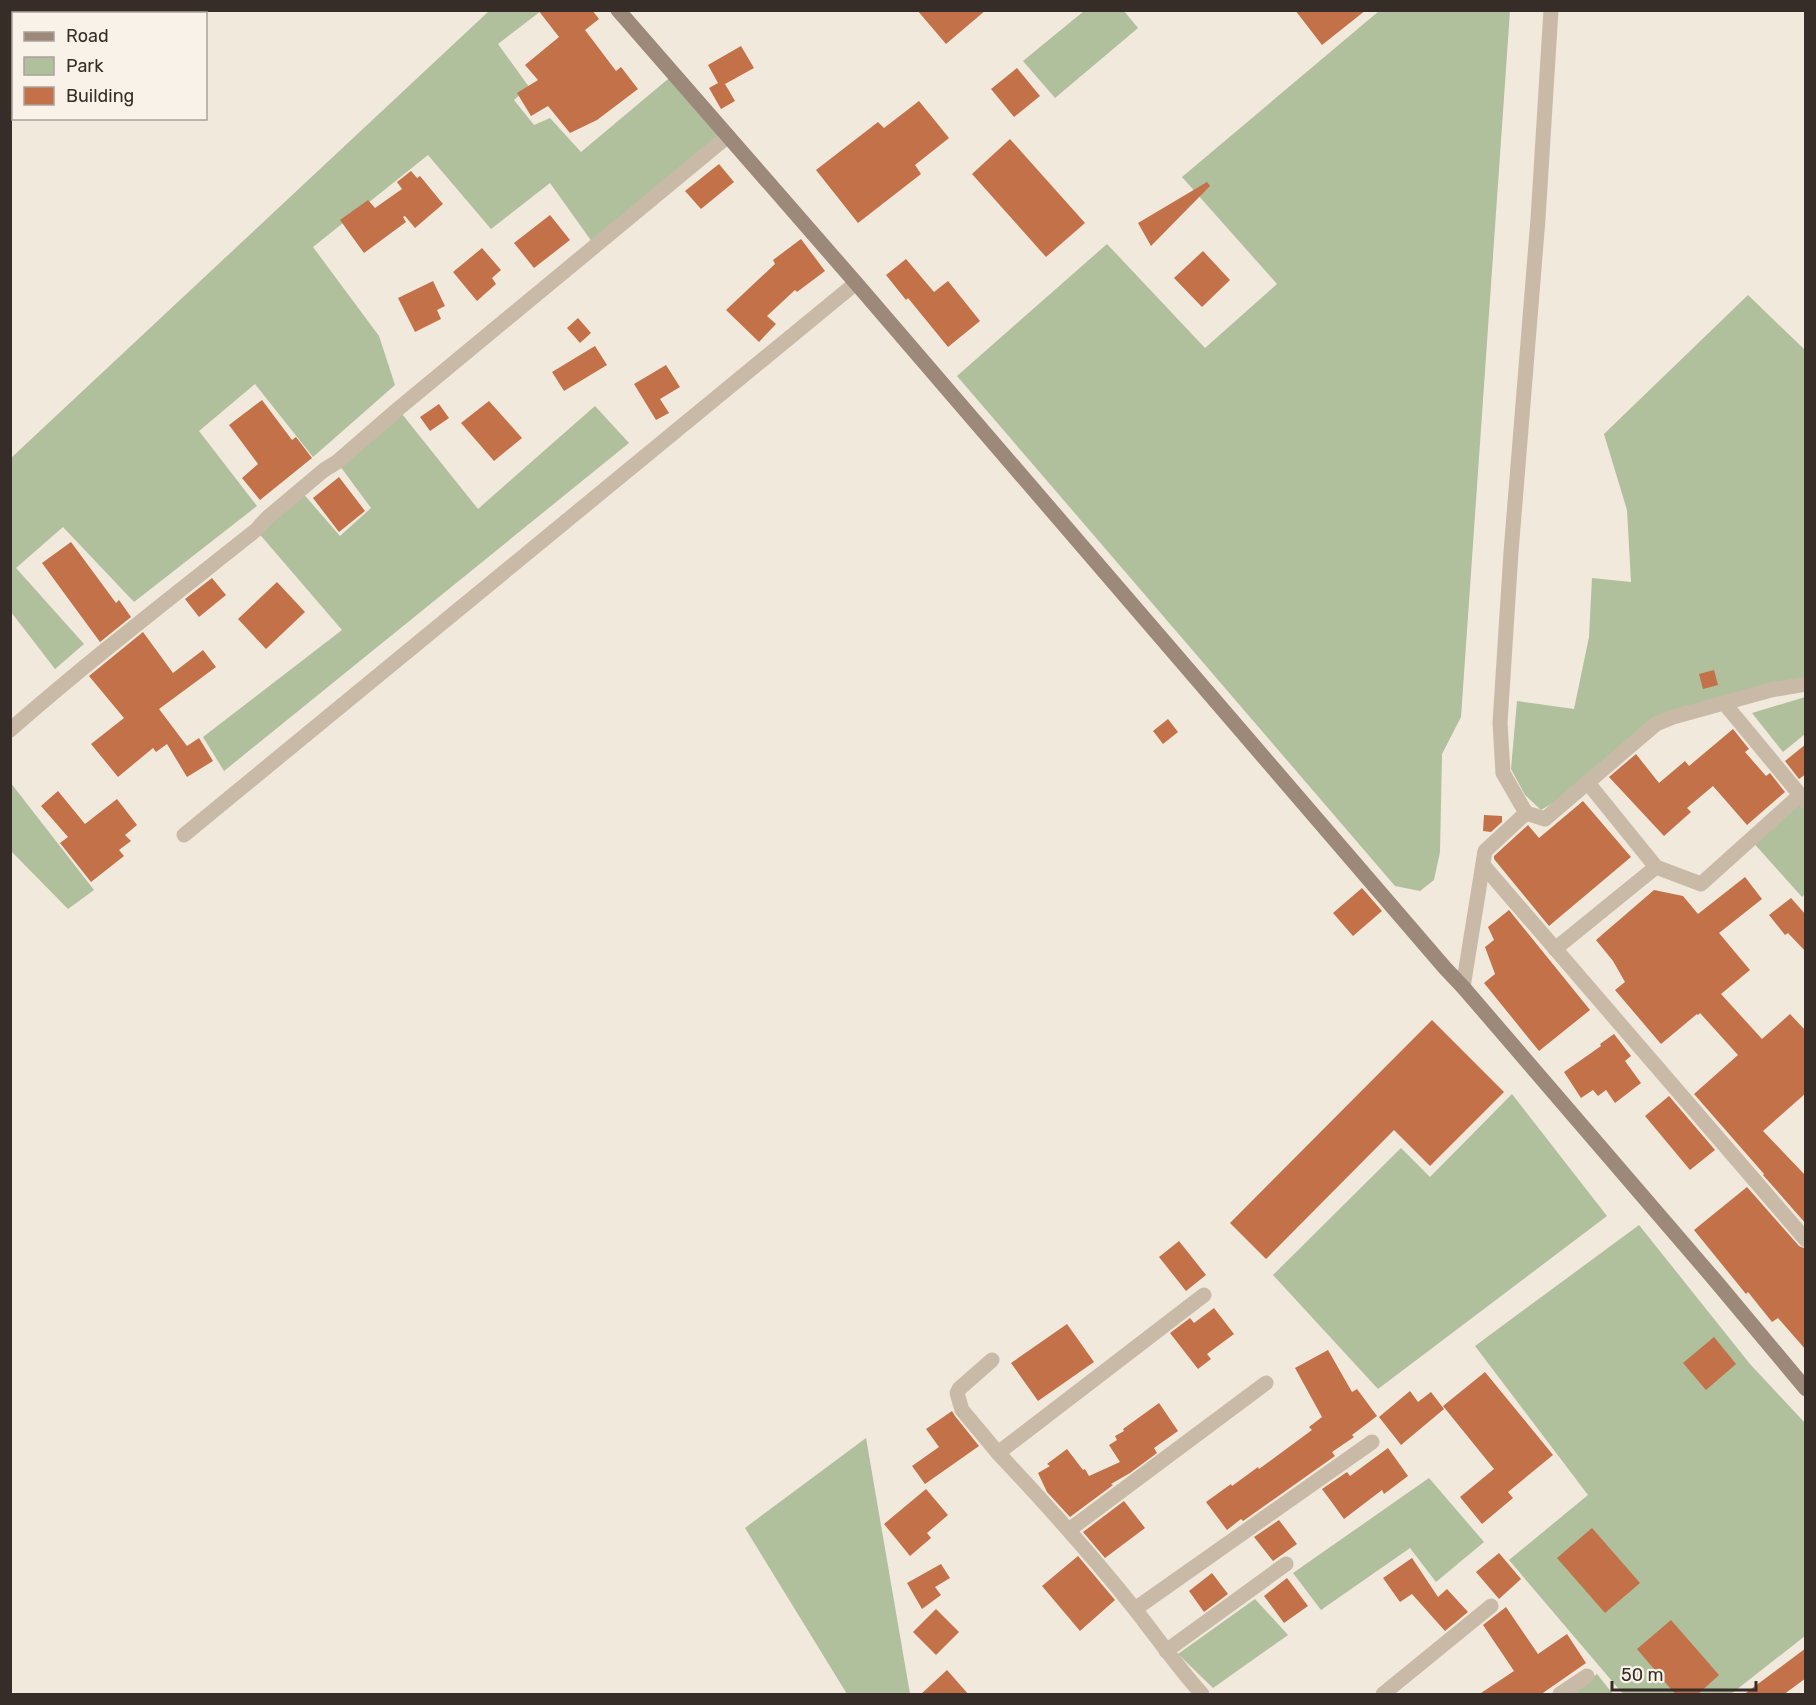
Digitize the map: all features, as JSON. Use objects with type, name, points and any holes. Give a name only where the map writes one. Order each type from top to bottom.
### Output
[{"type":"street","points":[[618,10],[856,283],[1444,968],[1463,987],[1806,1389]]},
{"type":"street","points":[[1551,10],[1538,219],[1511,552],[1500,723],[1503,773],[1527,813],[1545,819],[1656,724],[1673,717],[1772,690],[1806,684]]},
{"type":"street","points":[[10,730],[97,656],[256,530],[267,518],[729,136]]},
{"type":"street","points":[[184,834],[856,283]]},
{"type":"street","points":[[1588,783],[1656,867],[1701,884],[1803,799],[1724,703]]},
{"type":"street","points":[[1463,987],[1485,851],[1527,813]]},
{"type":"street","points":[[1483,865],[1806,1240]]},
{"type":"street","points":[[1556,949],[1656,867]]},
{"type":"street","points":[[998,1453],[1204,1295]]},
{"type":"street","points":[[992,1360],[959,1389],[957,1393],[962,1410],[1069,1530],[1135,1609],[1182,1673],[1202,1695]]},
{"type":"street","points":[[1069,1530],[1266,1383]]},
{"type":"street","points":[[1135,1609],[1372,1442]]},
{"type":"street","points":[[1166,1652],[1286,1564]]},
{"type":"street","points":[[1383,1695],[1491,1606]]},
{"type":"street","points":[[1560,1695],[1587,1676]]},
{"type":"green space","points":[[489,11],[541,11],[498,44],[529,87],[514,100],[534,125],[550,118],[581,152],[674,74],[728,136],[595,246],[550,183],[491,229],[428,155],[313,247],[379,336],[395,385],[313,457],[255,384],[199,431],[257,506],[134,602],[63,527],[16,568],[84,644],[55,669],[11,612],[11,458]]},
{"type":"green space","points":[[1084,11],[1124,11],[1138,28],[1055,98],[1023,61]]},
{"type":"green space","points":[[1379,11],[1510,11],[1461,717],[1442,754],[1440,852],[1434,880],[1420,891],[1395,886],[957,376],[1107,244],[1205,348],[1277,284],[1182,177]]},
{"type":"green space","points":[[1748,295],[1805,350],[1805,684],[1673,717],[1588,783],[1541,810],[1525,795],[1511,769],[1517,701],[1574,709],[1589,637],[1592,578],[1631,582],[1627,510],[1604,434]]},
{"type":"green space","points":[[595,406],[629,443],[224,771],[203,737],[342,630],[256,530],[301,491],[340,536],[371,508],[337,462],[398,409],[478,509]]},
{"type":"green space","points":[[1805,697],[1805,734],[1783,752],[1752,713]]},
{"type":"green space","points":[[10,782],[94,890],[68,909],[11,851]]},
{"type":"green space","points":[[1800,795],[1805,802],[1805,894],[1802,897],[1750,839]]},
{"type":"green space","points":[[1512,1094],[1607,1216],[1378,1389],[1273,1275],[1401,1148],[1430,1177]]},
{"type":"green space","points":[[1639,1225],[1750,1364],[1805,1423],[1805,1636],[1731,1694],[1623,1694],[1509,1560],[1588,1495],[1475,1346]]},
{"type":"green space","points":[[866,1438],[910,1694],[847,1694],[745,1528]]},
{"type":"green space","points":[[1429,1478],[1484,1542],[1436,1582],[1410,1548],[1321,1610],[1293,1573]]},
{"type":"green space","points":[[1255,1599],[1288,1635],[1213,1688],[1178,1654]]},
{"type":"green space","points":[[1597,1674],[1613,1694],[1568,1694]]},
{"type":"building","points":[[538,10],[592,10],[599,19],[585,30],[616,71],[621,67],[638,89],[597,120],[570,133],[548,106],[531,116],[517,93],[538,80],[525,65],[559,37]]},
{"type":"building","points":[[917,10],[986,10],[946,44]]},
{"type":"building","points":[[1295,10],[1366,10],[1322,45]]},
{"type":"building","points":[[741,46],[754,68],[725,84],[735,101],[721,109],[709,88],[718,83],[708,65]]},
{"type":"building","points":[[1017,68],[1040,96],[1014,117],[991,89]]},
{"type":"building","points":[[919,101],[949,138],[915,165],[921,174],[858,223],[816,170],[878,122],[884,128]]},
{"type":"building","points":[[1010,139],[1085,223],[1046,257],[972,174]]},
{"type":"building","points":[[719,164],[734,182],[701,209],[685,191]]},
{"type":"building","points":[[411,171],[417,178],[420,176],[443,204],[415,228],[405,216],[403,217],[406,222],[364,253],[340,220],[368,200],[375,208],[402,189],[397,182]]},
{"type":"building","points":[[1207,182],[1210,186],[1151,246],[1138,223]]},
{"type":"building","points":[[550,215],[570,240],[534,268],[514,243]]},
{"type":"building","points":[[801,239],[825,271],[797,292],[795,290],[767,316],[776,324],[759,342],[726,310],[775,264],[773,260]]},
{"type":"building","points":[[482,248],[501,270],[492,278],[496,284],[477,301],[453,272]]},
{"type":"building","points":[[1203,251],[1230,280],[1202,307],[1174,278]]},
{"type":"building","points":[[906,259],[934,292],[948,281],[980,321],[948,347],[886,275]]},
{"type":"building","points":[[433,281],[445,306],[437,310],[441,319],[415,332],[398,298]]},
{"type":"building","points":[[578,318],[591,333],[580,343],[567,328]]},
{"type":"building","points":[[595,346],[607,365],[564,391],[552,372]]},
{"type":"building","points":[[666,365],[680,387],[660,399],[669,413],[656,420],[634,384]]},
{"type":"building","points":[[262,400],[292,440],[296,437],[312,458],[260,500],[242,478],[258,464],[229,425]]},
{"type":"building","points":[[489,401],[522,438],[494,461],[461,423]]},
{"type":"building","points":[[439,404],[449,418],[430,431],[420,417]]},
{"type":"building","points":[[339,477],[365,511],[339,532],[313,498]]},
{"type":"building","points":[[71,542],[116,603],[119,600],[131,617],[100,642],[42,563]]},
{"type":"building","points":[[212,578],[226,595],[199,617],[185,599]]},
{"type":"building","points":[[277,582],[305,612],[266,649],[238,619]]},
{"type":"building","points":[[143,632],[173,673],[203,650],[216,667],[159,709],[187,746],[199,738],[213,761],[187,777],[167,744],[156,752],[153,748],[118,777],[91,744],[124,718],[89,676]]},
{"type":"building","points":[[1714,670],[1718,685],[1703,689],[1699,674]]},
{"type":"building","points":[[1168,719],[1178,732],[1163,744],[1153,731]]},
{"type":"building","points":[[1733,729],[1749,749],[1745,752],[1766,776],[1770,773],[1785,792],[1747,825],[1713,786],[1687,808],[1691,812],[1664,836],[1609,777],[1636,754],[1659,783],[1685,761],[1689,766]]},
{"type":"building","points":[[1806,744],[1806,774],[1799,779],[1785,761]]},
{"type":"building","points":[[58,791],[85,824],[117,799],[137,825],[125,835],[131,841],[119,850],[124,856],[91,882],[60,843],[68,837],[41,806]]},
{"type":"building","points":[[1583,801],[1631,857],[1549,926],[1494,859],[1494,856],[1528,825],[1539,838]]},
{"type":"building","points":[[1484,815],[1502,816],[1502,822],[1491,832],[1483,831]]},
{"type":"building","points":[[1745,877],[1762,899],[1719,933],[1750,970],[1721,994],[1762,1039],[1790,1014],[1806,1031],[1806,1093],[1763,1131],[1806,1176],[1806,1224],[1694,1094],[1738,1055],[1700,1013],[1661,1044],[1615,990],[1625,982],[1613,961],[1596,940],[1654,890],[1683,896],[1698,914]]},
{"type":"building","points":[[1362,888],[1382,911],[1353,936],[1333,913]]},
{"type":"building","points":[[1791,898],[1806,915],[1806,952],[1788,933],[1785,935],[1769,915]]},
{"type":"building","points":[[1509,910],[1590,1010],[1539,1051],[1484,983],[1495,974],[1485,947],[1494,940],[1488,927]]},
{"type":"building","points":[[1432,1020],[1504,1092],[1430,1166],[1394,1130],[1266,1259],[1230,1223]]},
{"type":"building","points":[[1614,1034],[1631,1056],[1625,1061],[1641,1083],[1615,1103],[1606,1090],[1598,1096],[1593,1090],[1581,1098],[1564,1072]]},
{"type":"building","points":[[1669,1096],[1715,1150],[1690,1170],[1645,1116]]},
{"type":"building","points":[[1747,1187],[1799,1246],[1806,1249],[1806,1350],[1778,1318],[1772,1322],[1694,1230]]},
{"type":"building","points":[[1179,1241],[1206,1275],[1186,1291],[1159,1257]]},
{"type":"building","points":[[1214,1308],[1234,1334],[1207,1354],[1211,1359],[1198,1369],[1170,1333],[1190,1318],[1194,1323]]},
{"type":"building","points":[[1067,1324],[1094,1362],[1038,1401],[1011,1363]]},
{"type":"building","points":[[1714,1337],[1736,1364],[1706,1390],[1683,1363]]},
{"type":"building","points":[[1328,1350],[1352,1392],[1357,1389],[1377,1416],[1352,1435],[1354,1437],[1332,1452],[1335,1456],[1227,1530],[1206,1502],[1258,1467],[1259,1469],[1312,1430],[1309,1427],[1322,1417],[1295,1368]]},
{"type":"building","points":[[1485,1372],[1553,1455],[1508,1492],[1513,1498],[1482,1524],[1460,1497],[1494,1469],[1443,1406]]},
{"type":"building","points":[[1410,1391],[1418,1402],[1431,1392],[1444,1409],[1401,1445],[1379,1417]]},
{"type":"building","points":[[1159,1403],[1178,1431],[1154,1448],[1157,1453],[1111,1484],[1113,1485],[1070,1517],[1047,1492],[1038,1473],[1050,1466],[1047,1464],[1067,1449],[1089,1476],[1120,1462],[1109,1445],[1117,1440],[1115,1436],[1124,1431],[1123,1429]]},
{"type":"building","points":[[952,1411],[979,1446],[925,1484],[912,1466],[939,1447],[926,1429]]},
{"type":"building","points":[[1388,1448],[1408,1476],[1384,1494],[1382,1490],[1344,1519],[1322,1489],[1347,1472],[1350,1476]]},
{"type":"building","points":[[926,1489],[948,1515],[927,1533],[931,1538],[910,1556],[884,1524]]},
{"type":"building","points":[[1124,1501],[1145,1528],[1105,1558],[1083,1532]]},
{"type":"building","points":[[1279,1520],[1297,1544],[1273,1561],[1254,1537]]},
{"type":"building","points":[[1592,1528],[1640,1583],[1605,1613],[1557,1558]]},
{"type":"building","points":[[1499,1553],[1521,1579],[1499,1599],[1476,1572]]},
{"type":"building","points":[[1078,1556],[1115,1600],[1080,1631],[1042,1586]]},
{"type":"building","points":[[1412,1558],[1438,1597],[1447,1589],[1468,1612],[1445,1631],[1412,1594],[1400,1602],[1383,1578]]},
{"type":"building","points":[[941,1564],[950,1578],[935,1587],[941,1595],[922,1609],[907,1583]]},
{"type":"building","points":[[1212,1573],[1228,1594],[1204,1612],[1189,1591]]},
{"type":"building","points":[[1287,1578],[1308,1606],[1284,1623],[1264,1596]]},
{"type":"building","points":[[1506,1607],[1538,1654],[1567,1634],[1586,1663],[1540,1695],[1478,1695],[1514,1671],[1483,1625]]},
{"type":"building","points":[[936,1609],[959,1632],[936,1655],[913,1632]]},
{"type":"building","points":[[1671,1620],[1719,1675],[1697,1695],[1676,1695],[1637,1649]]},
{"type":"building","points":[[1806,1648],[1806,1678],[1783,1695],[1743,1695]]},
{"type":"building","points":[[947,1670],[969,1695],[920,1695]]}]
